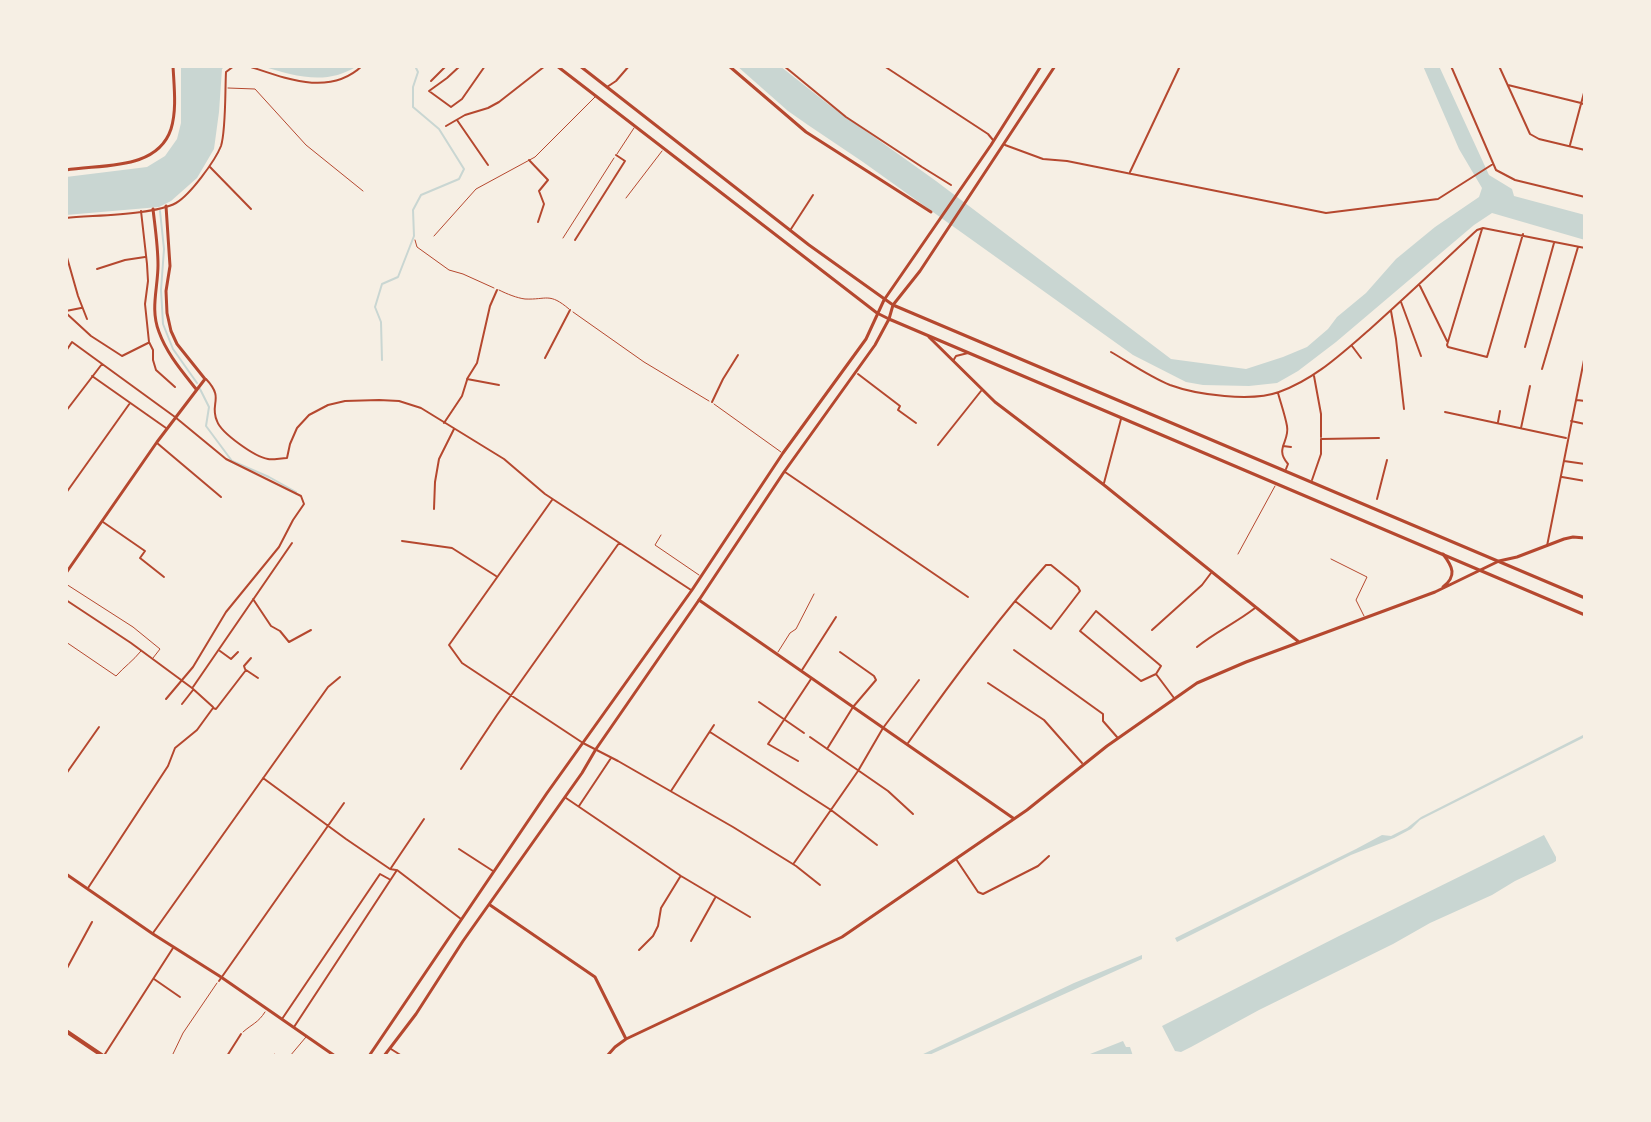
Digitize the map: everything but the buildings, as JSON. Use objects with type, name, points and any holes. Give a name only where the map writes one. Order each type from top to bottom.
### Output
[{"type":"highway","points":[[66,1031],[103,1056]]},
{"type":"main road","points":[[66,170],[131,162],[156,152],[171,129],[173,66]]},
{"type":"main road","points":[[557,66],[877,313],[1585,615]]},
{"type":"main road","points":[[580,66],[790,230],[893,305],[1585,598]]},
{"type":"main road","points":[[729,66],[806,132],[931,212]]},
{"type":"main road","points":[[369,1056],[783,453],[866,339],[884,300],[993,143],[1041,66]]},
{"type":"main road","points":[[384,1056],[565,798],[784,472],[857,373],[889,319],[893,305],[920,271],[1055,66]]},
{"type":"main road","points":[[751,215],[758,205]]},
{"type":"main road","points":[[66,573],[205,379],[170,331],[166,291],[166,206]]},
{"type":"main road","points":[[153,209],[159,266],[155,308],[160,334],[177,367],[196,389]]},
{"type":"main road","points":[[159,266],[168,266]]},
{"type":"main road","points":[[160,334],[170,331]]},
{"type":"main road","points":[[927,335],[995,402],[1299,642]]},
{"type":"main road","points":[[607,1056],[626,1039],[842,937],[1027,810],[1083,764],[1197,683],[1435,592],[1499,561],[1573,537],[1585,538]]},
{"type":"main road","points":[[1435,592],[1452,578],[1450,563],[1443,554]]},
{"type":"main road","points":[[690,592],[1013,818]]},
{"type":"main road","points":[[66,874],[335,1056]]},
{"type":"main road","points":[[490,904],[595,977],[626,1039]]},
{"type":"street","points":[[66,218],[140,211],[176,203],[202,178],[221,145],[226,72],[234,66]]},
{"type":"street","points":[[248,66],[292,80],[315,83],[347,78],[362,66]]},
{"type":"street","points":[[431,81],[446,66]]},
{"type":"street","points":[[460,66],[429,93],[451,107],[462,99],[485,66]]},
{"type":"street","points":[[446,126],[504,99],[545,66]]},
{"type":"street","points":[[607,87],[629,66]]},
{"type":"street","points":[[784,66],[846,117],[951,185]]},
{"type":"street","points":[[884,66],[988,134],[993,143]]},
{"type":"street","points":[[1130,173],[1180,66]]},
{"type":"street","points":[[1451,66],[1499,172],[1515,180],[1585,197]]},
{"type":"street","points":[[1499,66],[1530,134],[1585,150]]},
{"type":"street","points":[[1508,85],[1583,104]]},
{"type":"street","points":[[1570,147],[1585,89]]},
{"type":"street","points":[[456,120],[488,165]]},
{"type":"street","points":[[1004,145],[1043,159],[1130,173],[1326,213],[1435,199],[1493,164]]},
{"type":"street","points":[[575,240],[625,161],[616,155]]},
{"type":"street","points":[[529,160],[548,180],[539,191],[544,204],[538,222]]},
{"type":"street","points":[[209,166],[251,209]]},
{"type":"street","points":[[790,230],[813,195]]},
{"type":"street","points":[[140,211],[148,281],[145,304],[149,342],[156,370],[175,387]]},
{"type":"street","points":[[1448,342],[1483,228]]},
{"type":"street","points":[[1111,352],[1181,388],[1218,395],[1278,393],[1314,376],[1352,345],[1477,230],[1483,228],[1523,234],[1585,248]]},
{"type":"street","points":[[1420,285],[1448,347],[1487,357],[1523,234]]},
{"type":"street","points":[[1525,347],[1554,241]]},
{"type":"street","points":[[1542,369],[1578,246]]},
{"type":"street","points":[[66,254],[87,319]]},
{"type":"street","points":[[97,269],[146,256]]},
{"type":"street","points":[[444,423],[462,396],[467,379],[477,363],[490,306],[497,290]]},
{"type":"street","points":[[1401,302],[1421,356]]},
{"type":"street","points":[[66,312],[82,308]]},
{"type":"street","points":[[545,358],[570,310]]},
{"type":"street","points":[[1391,311],[1404,409]]},
{"type":"street","points":[[66,312],[91,336],[122,356],[149,342]]},
{"type":"street","points":[[66,351],[72,342],[175,417],[226,459],[301,496],[304,504],[279,547],[226,612],[193,667],[166,699]]},
{"type":"street","points":[[1352,345],[1361,358]]},
{"type":"street","points":[[953,362],[956,356],[968,353]]},
{"type":"street","points":[[712,402],[738,355]]},
{"type":"street","points":[[1547,546],[1585,355]]},
{"type":"street","points":[[66,411],[102,363]]},
{"type":"street","points":[[857,373],[900,406],[898,410],[916,423]]},
{"type":"street","points":[[92,376],[167,428]]},
{"type":"street","points":[[1312,481],[1321,454],[1321,414],[1314,376]]},
{"type":"street","points":[[205,379],[214,388],[217,397],[217,424],[227,434],[270,460],[287,458],[297,428],[309,415],[328,405],[345,401],[399,401],[421,408],[504,459],[553,499],[690,592]]},
{"type":"street","points":[[467,379],[499,385]]},
{"type":"street","points":[[1521,429],[1530,386]]},
{"type":"street","points":[[938,445],[982,390]]},
{"type":"street","points":[[1278,393],[1288,428],[1282,446],[1282,455],[1288,464],[1286,470]]},
{"type":"street","points":[[1576,399],[1585,401]]},
{"type":"street","points":[[66,493],[130,403]]},
{"type":"street","points":[[1498,423],[1500,411]]},
{"type":"street","points":[[1445,412],[1567,438]]},
{"type":"street","points":[[1104,485],[1121,418]]},
{"type":"street","points":[[1571,421],[1585,424]]},
{"type":"street","points":[[434,509],[439,459],[455,428]]},
{"type":"street","points":[[1321,439],[1379,438]]},
{"type":"street","points":[[157,442],[221,497]]},
{"type":"street","points":[[1282,446],[1291,447]]},
{"type":"street","points":[[1377,499],[1387,460]]},
{"type":"street","points":[[1563,461],[1585,464]]},
{"type":"street","points":[[784,472],[968,597]]},
{"type":"street","points":[[1560,477],[1585,481]]},
{"type":"street","points":[[553,499],[449,645],[462,663],[583,743],[793,864],[820,885]]},
{"type":"street","points":[[102,522],[145,551],[140,558],[164,577]]},
{"type":"street","points":[[402,541],[452,548],[497,577]]},
{"type":"street","points":[[461,769],[620,542]]},
{"type":"street","points":[[182,704],[292,543]]},
{"type":"street","points":[[908,743],[1015,601],[1048,564],[1080,591],[1051,629],[1015,601]]},
{"type":"street","points":[[1152,630],[1212,572]]},
{"type":"street","points":[[253,598],[271,626],[280,631],[287,641],[291,642],[311,630]]},
{"type":"street","points":[[66,600],[193,689],[213,708]]},
{"type":"street","points":[[1197,647],[1256,607]]},
{"type":"street","points":[[1096,611],[1161,666],[1156,674],[1141,681],[1080,631],[1096,611]]},
{"type":"street","points":[[801,671],[836,617]]},
{"type":"street","points":[[219,650],[231,659],[238,652]]},
{"type":"street","points":[[1014,650],[1103,714],[1103,721],[1118,738]]},
{"type":"street","points":[[827,749],[853,707],[876,678],[840,652]]},
{"type":"street","points":[[251,658],[244,666],[258,678]]},
{"type":"street","points":[[87,889],[168,766],[175,748],[197,730],[246,670]]},
{"type":"street","points":[[1156,674],[1174,698]]},
{"type":"street","points":[[153,934],[328,687],[340,677]]},
{"type":"street","points":[[798,761],[768,744],[812,678]]},
{"type":"street","points":[[793,864],[858,771],[883,728],[919,680]]},
{"type":"street","points":[[988,683],[1044,720],[1083,764]]},
{"type":"street","points":[[759,702],[804,733]]},
{"type":"street","points":[[670,792],[714,725]]},
{"type":"street","points":[[66,774],[99,727]]},
{"type":"street","points":[[710,732],[831,810],[877,845]]},
{"type":"street","points":[[810,737],[888,791],[913,814]]},
{"type":"street","points":[[578,807],[612,757]]},
{"type":"street","points":[[263,777],[390,869],[397,870],[462,920]]},
{"type":"street","points":[[565,798],[681,876],[750,917]]},
{"type":"street","points":[[220,979],[344,803]]},
{"type":"street","points":[[390,869],[424,819]]},
{"type":"street","points":[[459,849],[494,871]]},
{"type":"street","points":[[955,858],[978,892],[983,894],[1038,866],[1049,856]]},
{"type":"street","points":[[293,1028],[397,870]]},
{"type":"street","points":[[281,1020],[380,874],[392,880]]},
{"type":"street","points":[[639,950],[653,936],[661,908],[681,876]]},
{"type":"street","points":[[691,941],[716,897]]},
{"type":"street","points":[[66,970],[92,922]]},
{"type":"street","points":[[103,1056],[173,947]]},
{"type":"street","points":[[153,978],[180,997]]},
{"type":"street","points":[[227,1056],[241,1034]]},
{"type":"street","points":[[389,1048],[402,1056]]},
{"type":"lane","points":[[225,88],[255,89],[306,145],[363,191]]},
{"type":"lane","points":[[434,236],[476,189],[535,157],[596,95]]},
{"type":"lane","points":[[563,238],[635,126]]},
{"type":"lane","points":[[626,198],[664,149]]},
{"type":"lane","points":[[415,240],[417,247],[449,270],[525,299],[550,297],[560,301],[644,362],[712,402],[783,453]]},
{"type":"lane","points":[[1238,554],[1276,483]]},
{"type":"lane","points":[[661,535],[655,545],[701,576]]},
{"type":"lane","points":[[1331,559],[1367,577],[1356,600],[1366,618]]},
{"type":"lane","points":[[66,584],[133,627],[160,649],[152,659]]},
{"type":"lane","points":[[777,654],[796,629],[814,594]]},
{"type":"lane","points":[[66,642],[116,676],[141,651]]},
{"type":"lane","points":[[172,1056],[183,1033],[220,979]]},
{"type":"lane","points":[[241,1034],[259,1022],[267,1010]]},
{"type":"lane","points":[[290,1056],[306,1037]]},
{"type":"shaded area","points":[[181,66],[225,66],[222,69],[214,149],[197,178],[171,201],[159,207],[66,215],[66,177],[147,167],[165,156],[177,139],[181,123]]},
{"type":"shaded area","points":[[262,66],[357,66],[334,76],[310,77]]},
{"type":"shaded area","points":[[737,66],[780,66],[1171,359],[1246,369],[1307,347],[1366,293],[1396,259],[1479,197],[1482,188],[1459,149],[1423,66],[1439,66],[1489,175],[1512,189],[1514,196],[1585,215],[1585,240],[1492,213],[1336,342],[1277,383],[1249,386],[1186,382],[1133,355],[788,111]]},
{"type":"shaded area","points":[[1585,734],[1585,737],[1420,820],[1394,838],[1351,855],[1177,942],[1175,938],[1382,835],[1391,836],[1421,817]]},
{"type":"shaded area","points":[[1544,835],[1556,857],[1553,863],[1181,1052],[1175,1051],[1162,1026]]},
{"type":"shaded area","points":[[1142,955],[1142,959],[927,1056],[919,1056],[1074,983]]},
{"type":"shaded area","points":[[1123,1041],[1126,1047],[1130,1047],[1133,1056],[1085,1056]]},
{"type":"waterway","points":[[382,360],[381,322],[375,307],[382,284],[398,277],[414,236],[413,210],[421,195],[459,179],[464,169],[439,129],[413,107],[413,87],[418,72],[415,66]]},
{"type":"waterway","points":[[160,211],[164,249],[161,290],[163,324],[173,349],[197,383]]},
{"type":"waterway","points":[[200,389],[209,407],[206,426],[232,461],[296,492]]}]
